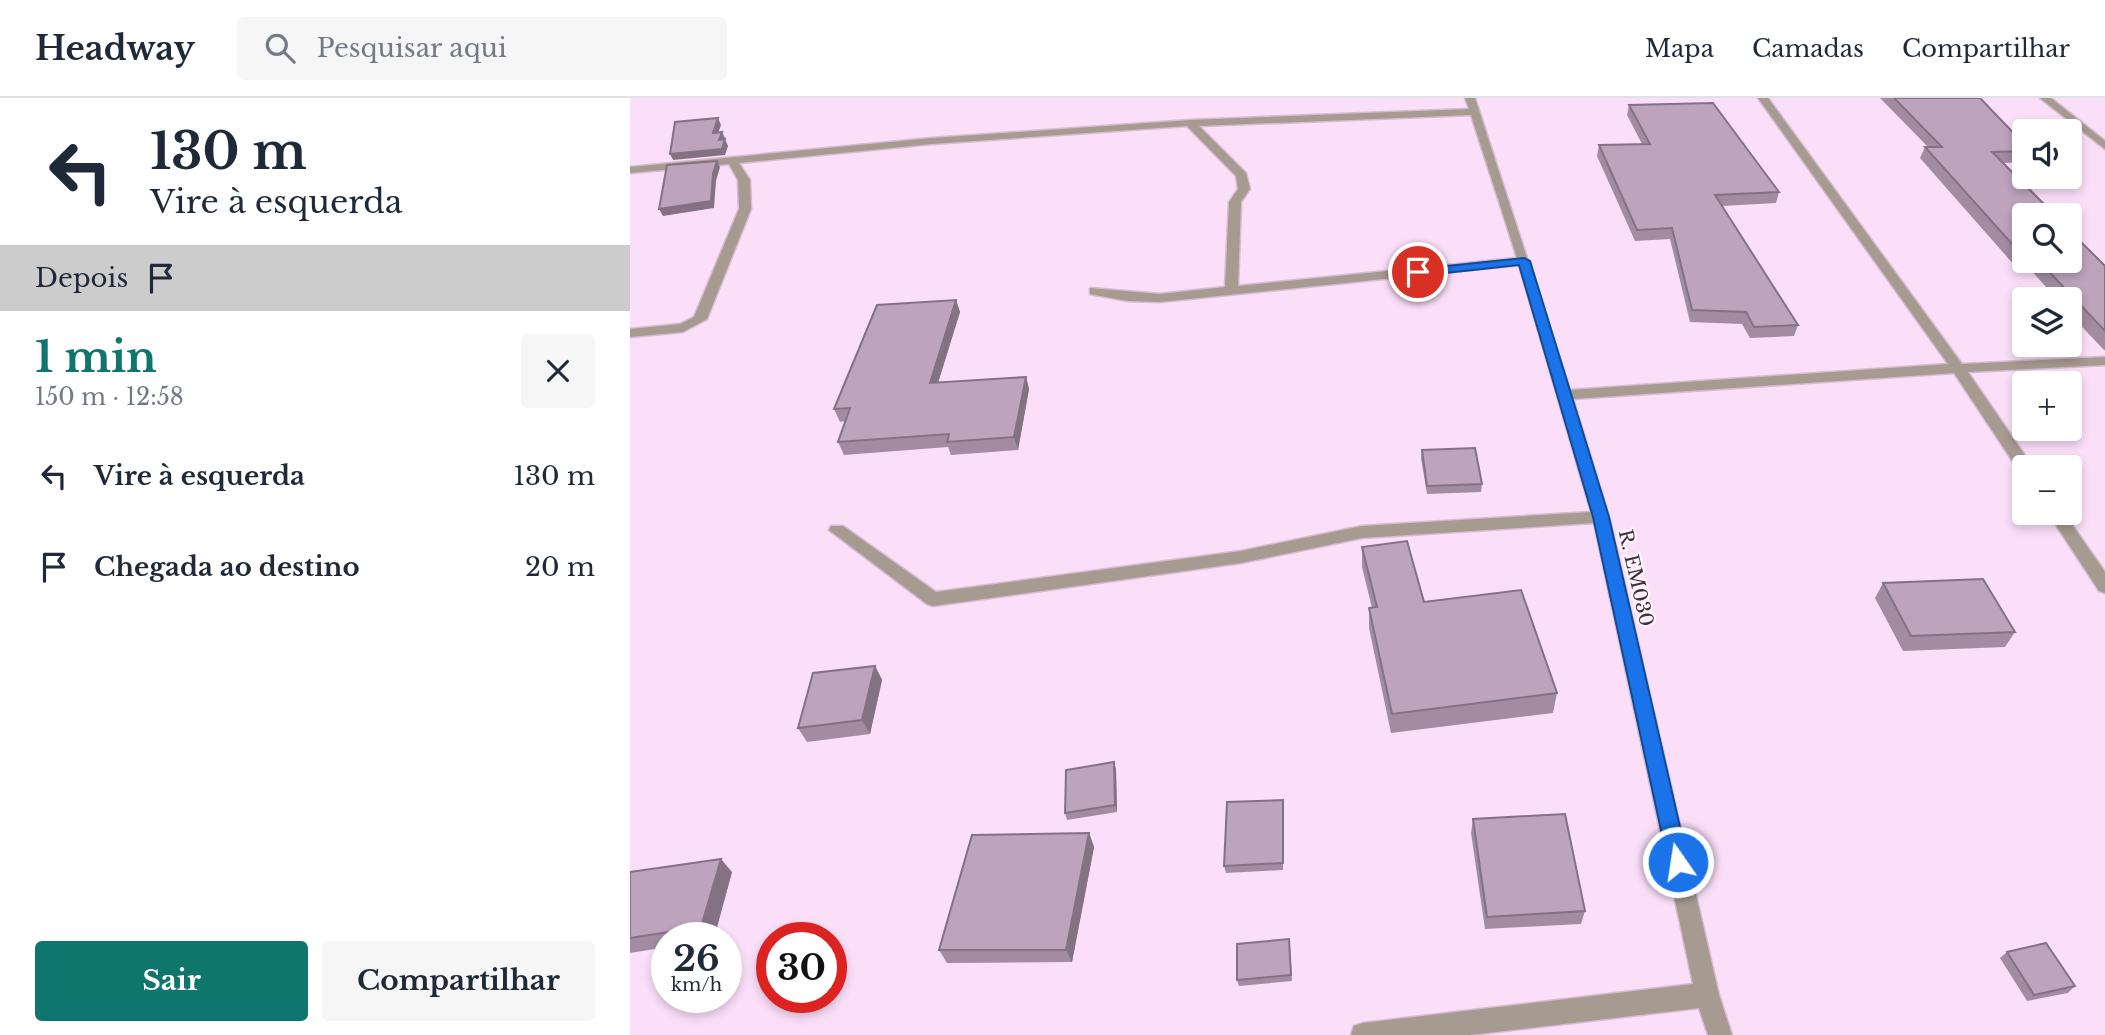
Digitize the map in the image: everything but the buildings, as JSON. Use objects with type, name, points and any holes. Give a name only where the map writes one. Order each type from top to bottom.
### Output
[{"type":"street","points":[[1763,98],[1958,368],[2017,455]]},
{"type":"street","points":[[2045,98],[2105,146]]},
{"type":"street","points":[[630,170],[932,141],[1471,105]]},
{"type":"street","name":"R. EM030","points":[[1471,105],[1524,261],[1601,517],[1707,995],[1720,1035]]},
{"type":"street","points":[[1190,123],[1242,175],[1244,189],[1235,202],[1231,291]]},
{"type":"street","points":[[630,333],[683,328],[700,319],[744,209],[744,180],[732,160]]},
{"type":"street","points":[[1095,291],[1128,298],[1160,298],[1524,261]]},
{"type":"street","points":[[1563,395],[1958,368],[2105,361]]},
{"type":"street","points":[[837,530],[933,599],[1214,561],[1362,532],[1601,517]]},
{"type":"street","points":[[2064,525],[2105,586]]},
{"type":"street","points":[[1363,1035],[1707,995]]},
{"type":"route","points":[[1418,272],[1524,261],[1601,517],[1678,862]]}]
